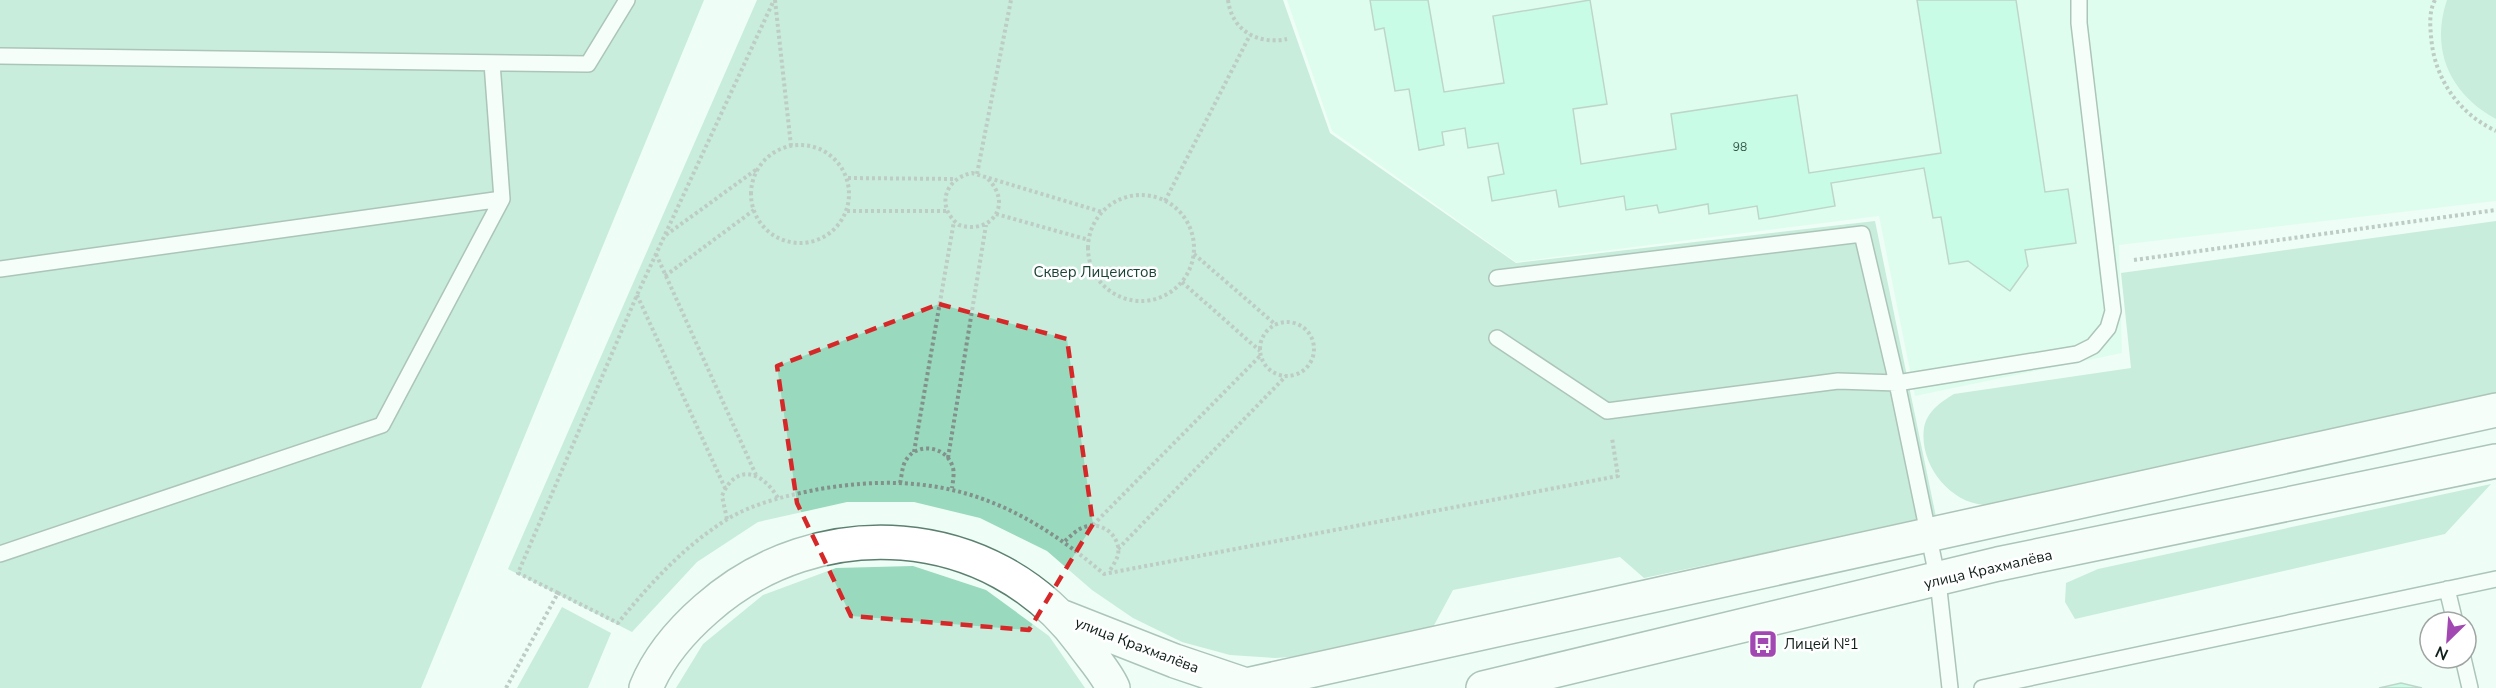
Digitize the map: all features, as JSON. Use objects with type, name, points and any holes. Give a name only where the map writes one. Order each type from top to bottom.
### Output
[{"type":"main road","points":[[1928,535],[2496,410]]},
{"type":"main road","name":"улица Крахмалёва","points":[[1483,688],[1938,581],[1998,564],[2496,461]]},
{"type":"main road","name":"улица Крахмалёва","points":[[1063,617],[1175,661],[1246,685],[1928,535]]},
{"type":"main road","name":"улица Крахмалёва","points":[[646,688],[651,676],[686,627],[731,587],[784,559],[842,544],[902,542],[961,554],[1016,579],[1063,617],[1113,688]]},
{"type":"lane","points":[[0,56],[588,64],[627,0]]},
{"type":"lane","points":[[1497,338],[1607,411],[1838,381],[1897,383],[2077,354],[2093,346],[2108,328],[2113,311],[2079,22],[2079,0]]},
{"type":"lane","points":[[0,554],[382,425],[502,199],[492,63]]},
{"type":"lane","points":[[0,269],[502,199]]},
{"type":"lane","points":[[1497,278],[1862,234],[1897,383],[1938,581],[1950,688]]},
{"type":"lane","points":[[1982,688],[2496,579]]},
{"type":"lane","points":[[2447,589],[2452,610]]},
{"type":"lane","points":[[2466,670],[2470,688]]},
{"type":"path","points":[[774,0],[790,146]]},
{"type":"path","points":[[774,0],[637,296],[518,573],[618,623],[661,573],[727,519],[778,498],[846,485],[900,483],[952,488],[1002,506],[1065,542],[1104,574],[1618,476],[1607,411]]},
{"type":"path","points":[[977,174],[1011,0]]},
{"type":"path","points":[[1228,0],[1232,15],[1250,35],[1263,41],[1287,39]]},
{"type":"path","points":[[2434,0],[2430,25],[2432,55],[2439,76],[2452,96],[2471,116],[2496,130]]},
{"type":"path","points":[[1165,201],[1250,35]]},
{"type":"path","points":[[664,236],[757,169],[768,157],[790,146],[814,146],[828,153],[840,164],[848,178],[850,194],[848,211],[827,237],[812,243],[795,244],[779,239],[765,230],[754,210],[752,184],[757,169]]},
{"type":"path","points":[[986,225],[968,228],[954,221],[947,211],[946,193],[956,179],[963,175],[977,174],[1102,212]]},
{"type":"path","points":[[848,178],[956,179]]},
{"type":"path","points":[[948,458],[986,225],[996,214],[1000,202],[999,193],[988,179]]},
{"type":"path","points":[[1141,195],[1165,201],[1186,220],[1192,237],[1194,255],[1189,271],[1182,282],[1165,296],[1148,301],[1131,301],[1114,295],[1101,284],[1092,269],[1088,252],[1089,240],[1096,219],[1102,212],[1124,198],[1141,195]]},
{"type":"path","points":[[666,276],[754,210]]},
{"type":"path","points":[[2109,264],[2496,210]]},
{"type":"path","points":[[848,211],[947,211]]},
{"type":"path","points":[[996,214],[1089,240]]},
{"type":"path","points":[[914,452],[954,221]]},
{"type":"path","points":[[656,254],[756,475],[770,484],[778,498]]},
{"type":"path","points":[[1194,255],[1276,325]]},
{"type":"path","points":[[1182,282],[1261,353],[1270,370],[1286,376]]},
{"type":"path","points":[[637,296],[726,488]]},
{"type":"path","points":[[1065,542],[1080,529],[1093,525],[1261,353],[1263,337],[1276,325],[1285,322],[1303,327],[1313,341],[1315,349],[1309,366],[1303,372],[1286,376],[1118,549]]},
{"type":"path","points":[[900,483],[905,461],[914,452],[927,448],[936,449],[948,458],[954,467],[952,488]]},
{"type":"path","points":[[727,519],[722,505],[726,488],[738,477],[756,475]]},
{"type":"path","points":[[1093,525],[1113,534],[1118,549],[1118,557],[1108,573]]},
{"type":"path","points":[[506,688],[558,593]]},
{"type":"highlighted area","points":[[939,304],[1067,339],[1093,524],[1029,630],[851,616],[797,503],[777,366]]},
{"type":"shaded area","points":[[1287,0],[2496,0],[2496,201],[2119,245],[2122,353],[1915,396],[1879,216],[1516,262],[1332,131]]},
{"type":"green space","points":[[0,0],[704,0],[421,688],[0,688]]},
{"type":"green space","name":"Сквер Лицеистов","points":[[757,0],[1283,0],[1330,133],[1516,263],[1875,221],[1936,517],[1644,578],[1620,557],[1453,590],[1432,629],[1333,654],[1275,658],[1230,655],[1182,642],[1133,618],[1092,590],[1047,551],[980,518],[914,502],[847,502],[758,522],[697,562],[632,632],[508,569]]},
{"type":"green space","points":[[2447,0],[2496,0],[2496,119],[2467,97],[2456,84],[2448,69],[2441,36],[2442,18]]},
{"type":"green space","points":[[2496,221],[2496,396],[1994,505],[1984,505],[1959,497],[1948,489],[1931,467],[1926,454],[1924,428],[1935,408],[1954,394],[2131,368],[2121,273]]},
{"type":"green space","points":[[2491,484],[2445,534],[2075,619],[2065,602],[2066,583],[2098,569]]},
{"type":"green space","points":[[913,566],[986,590],[1049,636],[1085,688],[676,688],[703,644],[763,595],[836,568]]},
{"type":"green space","points":[[562,607],[611,633],[588,688],[517,688]]},
{"type":"building","points":[[1370,0],[1428,0],[1444,92],[1504,83],[1493,16],[1590,0],[1607,104],[1573,109],[1581,164],[1676,149],[1671,114],[1797,95],[1809,173],[1941,153],[1917,0],[2016,0],[2045,192],[2068,189],[2076,243],[2025,250],[2028,266],[2010,291],[1968,261],[1949,264],[1941,217],[1933,218],[1924,168],[1831,183],[1835,206],[1759,219],[1757,206],[1709,214],[1708,204],[1659,213],[1657,205],[1626,210],[1624,196],[1559,207],[1556,190],[1492,201],[1488,177],[1504,174],[1498,143],[1468,148],[1465,128],[1442,132],[1444,145],[1419,150],[1409,89],[1395,91],[1384,28],[1375,30]]},
{"type":"building","points":[[2401,683],[2422,688],[2379,688]]},
{"type":"place","name":"Лицей №1","points":[[1763,644]]}]
